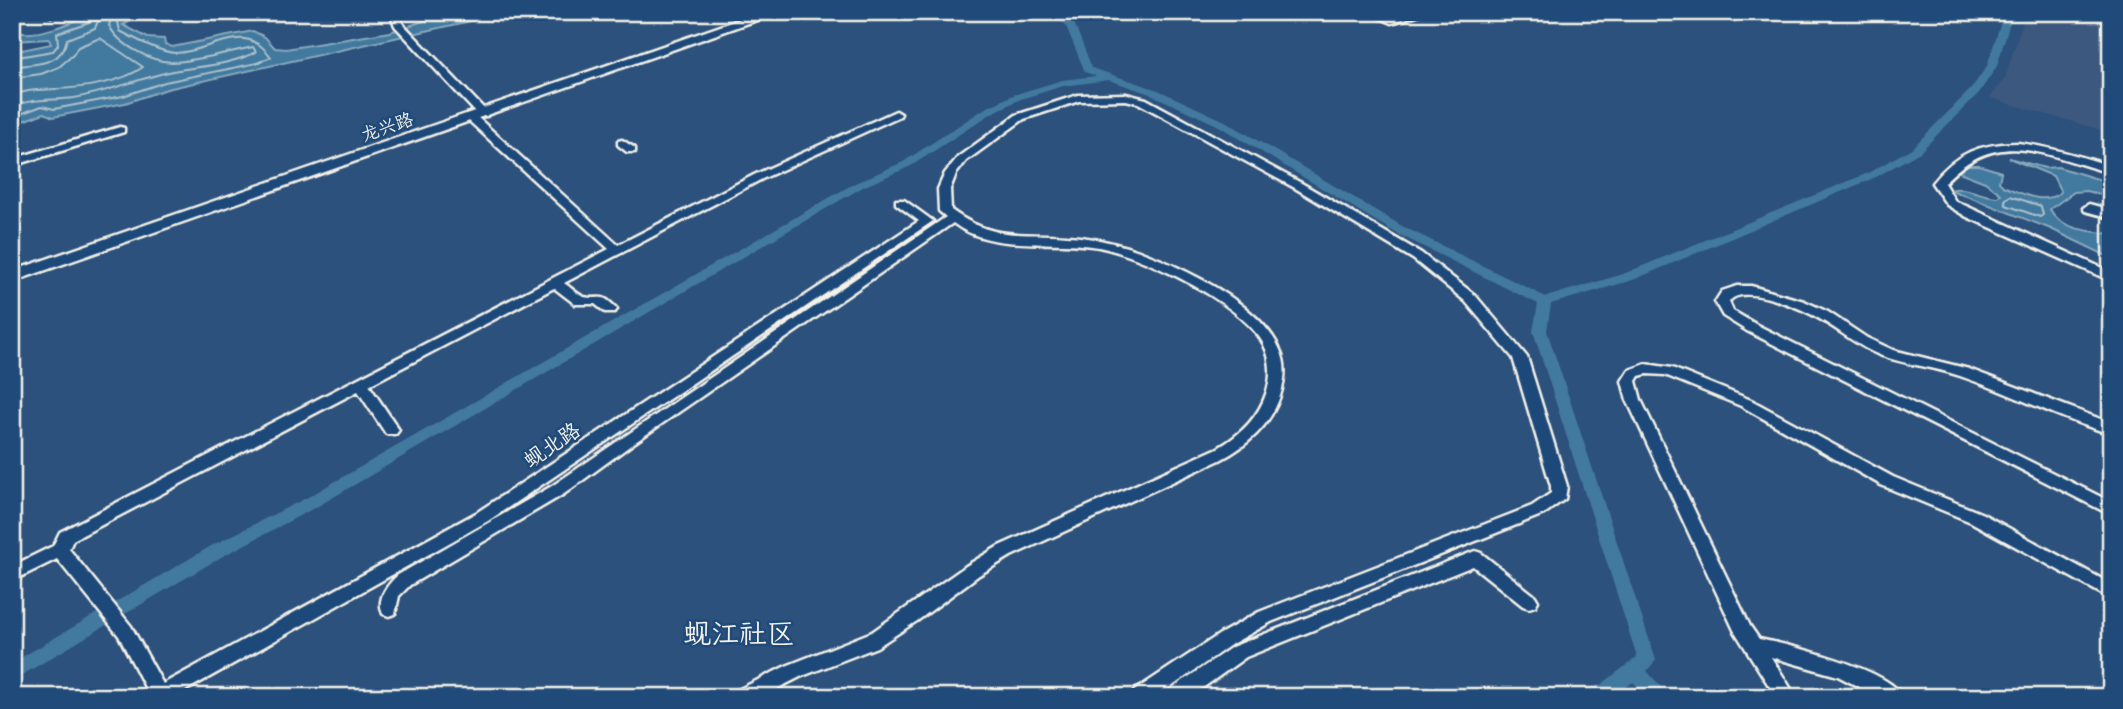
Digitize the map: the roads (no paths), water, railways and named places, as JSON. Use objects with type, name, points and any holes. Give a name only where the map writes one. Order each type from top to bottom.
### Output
[{"type":"street","points":[[394,12],[399,25],[477,116],[618,251]]},
{"type":"street","name":"龙兴路","points":[[12,276],[774,12]]},
{"type":"street","points":[[1370,12],[1392,20],[1422,12]]},
{"type":"street","points":[[743,697],[770,682],[852,650],[879,636],[1002,552],[1238,443],[1254,428],[1271,402],[1279,367],[1276,351],[1269,339],[1244,314],[1208,289],[1159,263],[1112,247],[1063,239],[1010,240],[990,237],[945,211],[943,202],[951,173],[969,153],[1013,122],[1036,111],[1078,99],[1135,99],[1275,173],[1417,256],[1470,298],[1520,357],[1559,486],[1559,495],[1553,502],[1265,617],[1226,639],[1141,697]]},
{"type":"street","points":[[12,574],[60,550],[66,536],[760,176],[896,114]]},
{"type":"street","points":[[12,163],[120,130]]},
{"type":"street","points":[[2111,170],[2026,147],[1984,147],[1950,167],[1938,183],[1951,203],[1971,214],[2111,277]]},
{"type":"street","name":"蚬北路","points":[[158,696],[482,517],[927,221],[900,202]]},
{"type":"street","points":[[2089,208],[2111,214]]},
{"type":"street","points":[[389,609],[388,600],[394,589],[404,580],[558,490],[953,218]]},
{"type":"street","points":[[556,283],[580,300],[598,300],[610,309]]},
{"type":"street","points":[[2111,429],[1964,372],[1888,353],[1799,304],[1751,290],[1737,290],[1727,294],[1722,302],[1728,313],[1752,328],[2111,509]]},
{"type":"street","points":[[1787,697],[1743,630],[1634,400],[1629,381],[1634,373],[1646,369],[1667,371],[1746,403],[1887,481],[1977,519],[2111,592]]},
{"type":"street","points":[[361,384],[391,430]]},
{"type":"street","points":[[60,550],[125,631],[158,696]]},
{"type":"street","points":[[1175,697],[1238,652],[1475,558],[1530,601]]},
{"type":"street","points":[[1752,645],[1847,672],[1879,686],[1894,697]]},
{"type":"water","points":[[92,12],[135,12],[131,15],[131,21],[123,25],[148,38],[164,39],[165,44],[172,47],[253,31],[265,37],[275,48],[286,49],[390,32],[451,12],[511,12],[167,89],[125,103],[53,117],[44,113],[12,125],[12,52],[51,44],[49,39],[12,41],[12,31],[42,31],[64,25]]},
{"type":"water","points":[[2009,158],[2045,168],[2058,167],[2111,183],[2111,197],[2086,191],[2074,192],[2050,209],[2068,225],[2111,234],[2111,258],[2051,229],[1951,190],[1962,189],[1998,197],[2001,194],[1985,182],[1959,172],[1967,165],[1979,165],[2001,172],[1999,182],[2003,186],[2025,195],[2047,198],[2061,192],[2053,176]]},
{"type":"waterway","points":[[1056,12],[1070,25],[1088,70],[1109,77]]},
{"type":"waterway","points":[[1545,302],[1628,277],[1872,175],[1916,150],[1975,91],[1992,66],[2009,12]]},
{"type":"waterway","points":[[12,673],[217,551],[314,501],[859,185],[907,164],[988,111],[1017,97],[1062,83],[1109,77]]},
{"type":"waterway","points":[[1109,77],[1154,92],[1221,123],[1398,229],[1545,302]]},
{"type":"waterway","points":[[1545,302],[1540,331],[1647,660],[1634,670]]},
{"type":"waterway","points":[[1589,697],[1609,690],[1634,670]]},
{"type":"waterway","points":[[1634,670],[1661,697]]},
{"type":"district","name":"蚬江社区","points":[[739,633]]}]
